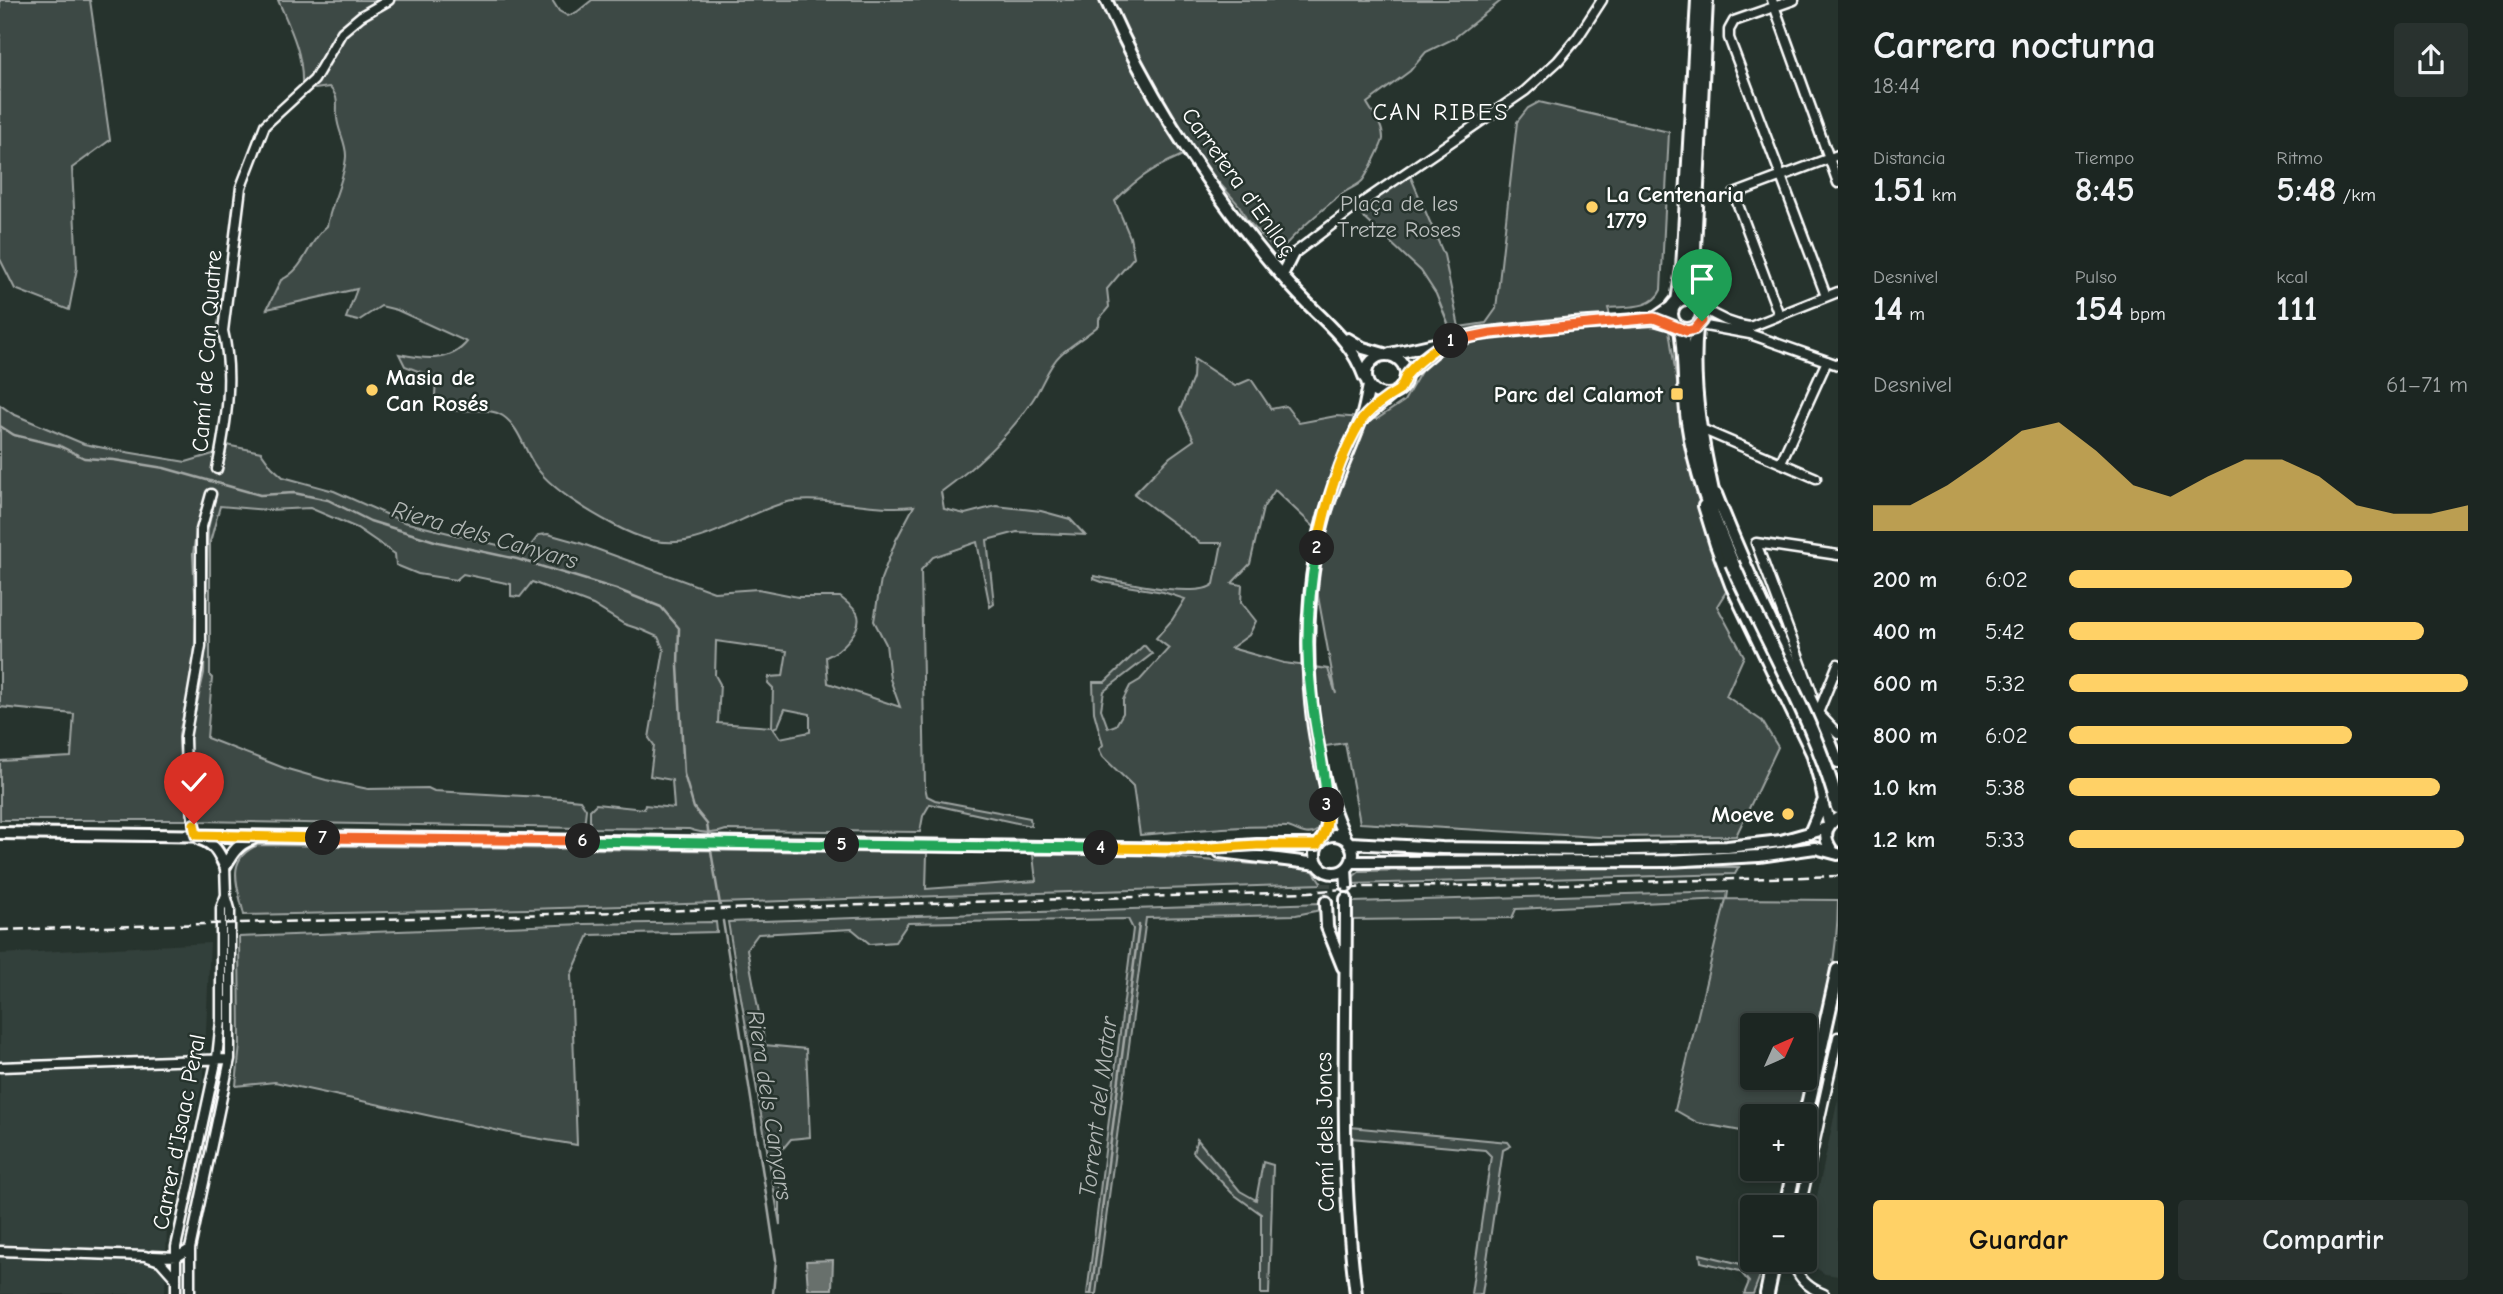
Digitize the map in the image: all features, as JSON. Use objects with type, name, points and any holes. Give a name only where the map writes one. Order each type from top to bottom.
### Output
[{"type":"main road","points":[[1698,0],[1684,269],[1671,316],[1678,327],[1689,424],[1732,562],[1755,615],[1811,727],[1838,807]]},
{"type":"main road","points":[[1705,480],[1693,366],[1698,326],[1703,317],[1693,269],[1706,0]]},
{"type":"main road","points":[[1676,303],[1687,298],[1700,305]]},
{"type":"main road","points":[[1678,327],[1687,331],[1698,326]]},
{"type":"main road","points":[[1808,1104],[1838,970]]},
{"type":"main road","points":[[1767,1294],[1772,1272]]},
{"type":"street","name":"Camí de Can Quatre","points":[[217,469],[225,433],[229,354],[223,331],[240,187],[265,125],[314,80],[342,32],[361,16],[389,0]]},
{"type":"street","name":"Carretera d'Enllaç","points":[[1106,0],[1127,48],[1165,118],[1226,208],[1270,262],[1341,335],[1355,354],[1367,382]]},
{"type":"street","points":[[1270,262],[1292,255],[1350,211],[1525,91],[1558,61],[1578,37],[1602,0]]},
{"type":"street","points":[[1794,0],[1773,4],[1734,21],[1728,30],[1826,296]]},
{"type":"street","points":[[1773,4],[1838,183]]},
{"type":"street","points":[[1779,315],[1734,194],[1838,155]]},
{"type":"street","points":[[1282,275],[1292,255]]},
{"type":"street","points":[[1698,326],[1750,331],[1779,315],[1838,292]]},
{"type":"street","points":[[1654,318],[1676,303]]},
{"type":"street","points":[[1700,305],[1719,318],[1838,365]]},
{"type":"street","points":[[1347,886],[1353,852],[1336,819],[1326,783],[1311,692],[1308,614],[1322,522],[1361,420],[1367,366],[1372,360],[1387,354],[1491,333],[1654,318],[1678,327]]},
{"type":"street","name":"Carretera d'Enllaç","points":[[1341,335],[1363,348],[1387,354]]},
{"type":"street","points":[[1361,420],[1403,386],[1407,374],[1443,343]]},
{"type":"street","points":[[1387,354],[1401,361],[1407,374]]},
{"type":"street","points":[[1781,463],[1827,361]]},
{"type":"street","points":[[1367,382],[1379,394],[1392,394]]},
{"type":"street","points":[[1699,428],[1816,478]]},
{"type":"street","points":[[1705,480],[1706,513],[1731,585],[1812,753],[1831,823],[1825,839],[1836,853]]},
{"type":"street","points":[[1705,480],[1818,713],[1836,739],[1838,762]]},
{"type":"street","points":[[192,836],[185,738],[201,646],[201,530],[211,494]]},
{"type":"street","points":[[1818,713],[1816,700],[1756,543],[1838,555]]},
{"type":"street","points":[[1818,713],[1838,664]]},
{"type":"street","points":[[1812,753],[1814,749],[1836,739]]},
{"type":"street","points":[[1326,783],[1328,821],[1315,854],[1326,883]]},
{"type":"street","points":[[1810,833],[1824,799]]},
{"type":"street","points":[[0,833],[1195,849],[1321,841],[1332,835],[1348,841],[1442,848],[1704,848],[1781,841],[1810,833],[1831,823]]},
{"type":"street","points":[[192,836],[209,842],[219,852],[225,866]]},
{"type":"street","points":[[225,866],[233,851],[243,842],[256,837]]},
{"type":"street","points":[[1195,849],[1321,867],[1334,872],[1349,865],[1668,860],[1759,856],[1815,848],[1836,853]]},
{"type":"street","name":"Carrer d'Isaac Peral","points":[[190,1294],[190,1249],[230,1059],[230,909],[226,895],[225,866]]},
{"type":"street","name":"Carrer d'Isaac Peral","points":[[176,1294],[176,1247],[217,1059],[221,1021],[221,908],[226,895]]},
{"type":"street","name":"Camí dels Joncs","points":[[1346,899],[1344,1142],[1348,1221],[1356,1294]]},
{"type":"street","name":"Camí dels Joncs","points":[[1326,902],[1327,928],[1344,970]]},
{"type":"street","points":[[1327,928],[1346,946]]},
{"type":"street","points":[[1803,1195],[1838,1037]]},
{"type":"street","points":[[0,1067],[230,1059]]},
{"type":"street","points":[[0,1251],[177,1257],[190,1249]]},
{"type":"street","points":[[145,1255],[160,1261],[176,1279]]},
{"type":"street","points":[[1798,1272],[1806,1284],[1822,1294],[1834,1294]]},
{"type":"shaded area","points":[[210,943],[204,1076],[167,1225],[165,1294],[0,1294],[0,954]]},
{"type":"shaded area","points":[[1838,1099],[1838,1276],[1825,1274],[1817,1269],[1817,1196]]},
{"type":"shaded area","points":[[833,1260],[832,1289],[808,1289],[806,1261]]},
{"type":"green space","points":[[0,0],[90,0],[110,140],[72,168],[77,268],[69,310],[15,289],[0,259]]},
{"type":"green space","points":[[278,0],[552,0],[559,11],[568,16],[592,0],[1502,0],[1453,39],[1426,52],[1410,71],[1367,103],[1380,124],[1383,141],[1367,173],[1360,183],[1343,193],[1309,222],[1278,253],[1247,220],[1239,205],[1213,176],[1195,150],[1161,165],[1134,184],[1115,201],[1130,237],[1134,257],[1107,289],[1109,307],[1099,319],[1099,325],[1060,355],[1032,401],[1002,439],[941,492],[944,509],[965,514],[996,506],[1041,511],[1070,519],[1085,535],[1017,532],[987,540],[994,604],[990,607],[977,542],[933,557],[921,570],[927,796],[935,800],[1030,818],[1031,826],[930,804],[923,816],[920,832],[726,830],[712,833],[689,829],[590,828],[590,810],[596,804],[644,809],[645,805],[674,808],[672,780],[650,776],[654,745],[649,738],[664,650],[658,637],[624,624],[593,605],[532,582],[520,597],[511,596],[511,584],[463,574],[456,580],[418,574],[396,565],[395,554],[357,528],[310,508],[268,510],[220,506],[210,542],[212,678],[207,738],[284,768],[368,789],[428,788],[434,791],[561,798],[580,800],[586,809],[584,827],[580,828],[198,821],[188,766],[190,734],[204,673],[208,529],[216,494],[208,491],[196,532],[193,554],[196,614],[194,667],[179,734],[190,820],[0,820],[0,761],[71,757],[74,714],[0,707],[0,405],[13,414],[84,444],[114,450],[186,462],[213,454],[226,445],[261,452],[283,477],[334,491],[404,522],[514,549],[528,549],[539,535],[548,534],[714,592],[758,589],[798,597],[840,597],[857,613],[858,619],[849,639],[826,657],[828,683],[900,707],[890,679],[886,644],[874,621],[881,579],[896,540],[914,506],[884,507],[793,501],[697,538],[682,542],[651,540],[604,520],[549,482],[530,458],[517,432],[503,416],[490,411],[441,408],[435,396],[436,378],[405,366],[399,354],[436,358],[453,353],[467,342],[397,310],[381,306],[358,321],[346,318],[357,289],[267,309],[281,280],[296,269],[320,232],[327,226],[346,156],[338,123],[335,94],[329,87],[315,89],[302,83],[298,51]],"holes":[[[716,641],[787,651],[783,676],[769,677],[768,683],[773,688],[772,727],[718,723],[720,684],[715,675]],[[785,709],[810,714],[810,732],[780,738],[773,728],[778,726]]]},
{"type":"green space","name":"La Centenaria 1779","points":[[1539,102],[1669,132],[1661,290],[1652,301],[1645,304],[1608,308],[1610,315],[1488,327],[1457,333],[1457,326],[1449,326],[1436,294],[1421,271],[1358,212],[1410,175],[1444,255],[1459,327],[1486,323],[1496,309],[1517,122],[1528,108]]},
{"type":"green space","points":[[1649,323],[1662,325],[1669,330],[1691,474],[1729,587],[1717,606],[1744,656],[1726,696],[1762,721],[1778,747],[1736,836],[1598,837],[1360,823],[1345,743],[1313,748],[1324,816],[1316,832],[1269,827],[1140,835],[1133,786],[1103,757],[1099,749],[1103,745],[1094,712],[1093,682],[1105,682],[1144,645],[1152,654],[1104,691],[1101,709],[1108,728],[1116,725],[1123,713],[1123,700],[1130,686],[1140,680],[1169,648],[1156,638],[1185,599],[1163,592],[1102,582],[1094,579],[1094,576],[1175,590],[1205,588],[1214,584],[1222,543],[1200,543],[1134,494],[1170,457],[1194,440],[1180,410],[1193,378],[1194,359],[1235,386],[1251,379],[1271,409],[1286,406],[1299,423],[1336,416],[1377,419],[1404,401],[1427,361],[1458,345],[1524,332]],"holes":[[[1275,490],[1329,541],[1313,569],[1336,694],[1328,669],[1284,663],[1231,648],[1249,635],[1256,621],[1241,602],[1242,585],[1232,583],[1250,564],[1263,508]]]},
{"type":"green space","points":[[258,845],[927,853],[926,889],[1036,881],[1033,855],[1144,855],[1312,869],[1322,884],[528,909],[244,915],[237,884],[237,866],[247,851]]},
{"type":"green space","points":[[1615,866],[1739,867],[1735,874],[1350,884],[1360,871]]},
{"type":"green space","points":[[1728,891],[1727,899],[1838,900],[1830,982],[1817,1040],[1817,1013],[1740,1013],[1740,1090],[1805,1090],[1802,1104],[1740,1104],[1740,1131],[1698,1123],[1675,1110],[1726,899],[1516,909],[1512,918],[1351,920],[1353,902]]},
{"type":"green space","points":[[1322,903],[1321,910],[1296,915],[1146,918],[1096,1294],[1087,1294],[1133,929],[1128,919],[908,923],[895,942],[870,944],[852,929],[758,934],[747,949],[765,1045],[806,1049],[810,1137],[791,1139],[780,1152],[780,1225],[728,922]]},
{"type":"green space","points":[[716,922],[717,932],[589,935],[571,975],[577,1145],[523,1136],[275,1082],[236,1086],[240,1044],[239,937],[584,924]]},
{"type":"green space","points":[[1350,1127],[1508,1142],[1511,1146],[1503,1150],[1482,1294],[1471,1294],[1491,1156],[1485,1150],[1351,1138]]},
{"type":"green space","points":[[1197,1139],[1240,1191],[1256,1200],[1263,1162],[1273,1165],[1269,1294],[1261,1294],[1261,1214],[1232,1193],[1193,1152]]},
{"type":"green space","points":[[1700,1254],[1740,1264],[1740,1271],[1701,1262]]},
{"type":"green space","points":[[1741,1272],[1761,1272],[1753,1294],[1744,1294],[1749,1282]]},
{"type":"waterway","name":"Riera dels Canyars","points":[[0,426],[14,435],[60,446],[84,458],[164,468],[260,495],[294,493],[328,500],[370,521],[438,542],[517,559],[616,589],[661,607],[679,628],[678,666],[684,774],[694,808],[707,824],[709,838]]},
{"type":"waterway","name":"Riera dels Canyars","points":[[710,845],[720,905]]},
{"type":"waterway","name":"Riera dels Canyars","points":[[723,921],[776,1260],[773,1294]]},
{"type":"waterway","name":"Torrent del Matar","points":[[1091,1294],[1139,925]]},
{"type":"tunnel","points":[[1326,883],[1326,902]]},
{"type":"railway","points":[[0,930],[1309,892],[1365,887],[1838,876]]},
{"type":"place","name":"La Centenaria 1779","points":[[1592,207]]},
{"type":"place","name":"Masia de Can Rosés","points":[[372,390]]},
{"type":"place","name":"Parc del Calamot","points":[[1677,394]]},
{"type":"place","name":"Moeve","points":[[1788,814]]},
{"type":"district","name":"CAN RIBES","points":[[1441,112]]},
{"type":"route","points":[[194,824],[196,835],[256,837],[1195,849],[1317,845],[1324,838],[1328,810],[1311,692],[1308,614],[1322,522],[1361,420],[1398,391],[1407,374],[1443,343],[1479,334],[1654,318],[1687,331],[1695,329],[1702,321]]},
{"type":"park label","name":"Plaça de les Tretze Roses","points":[[1399,216]]}]
